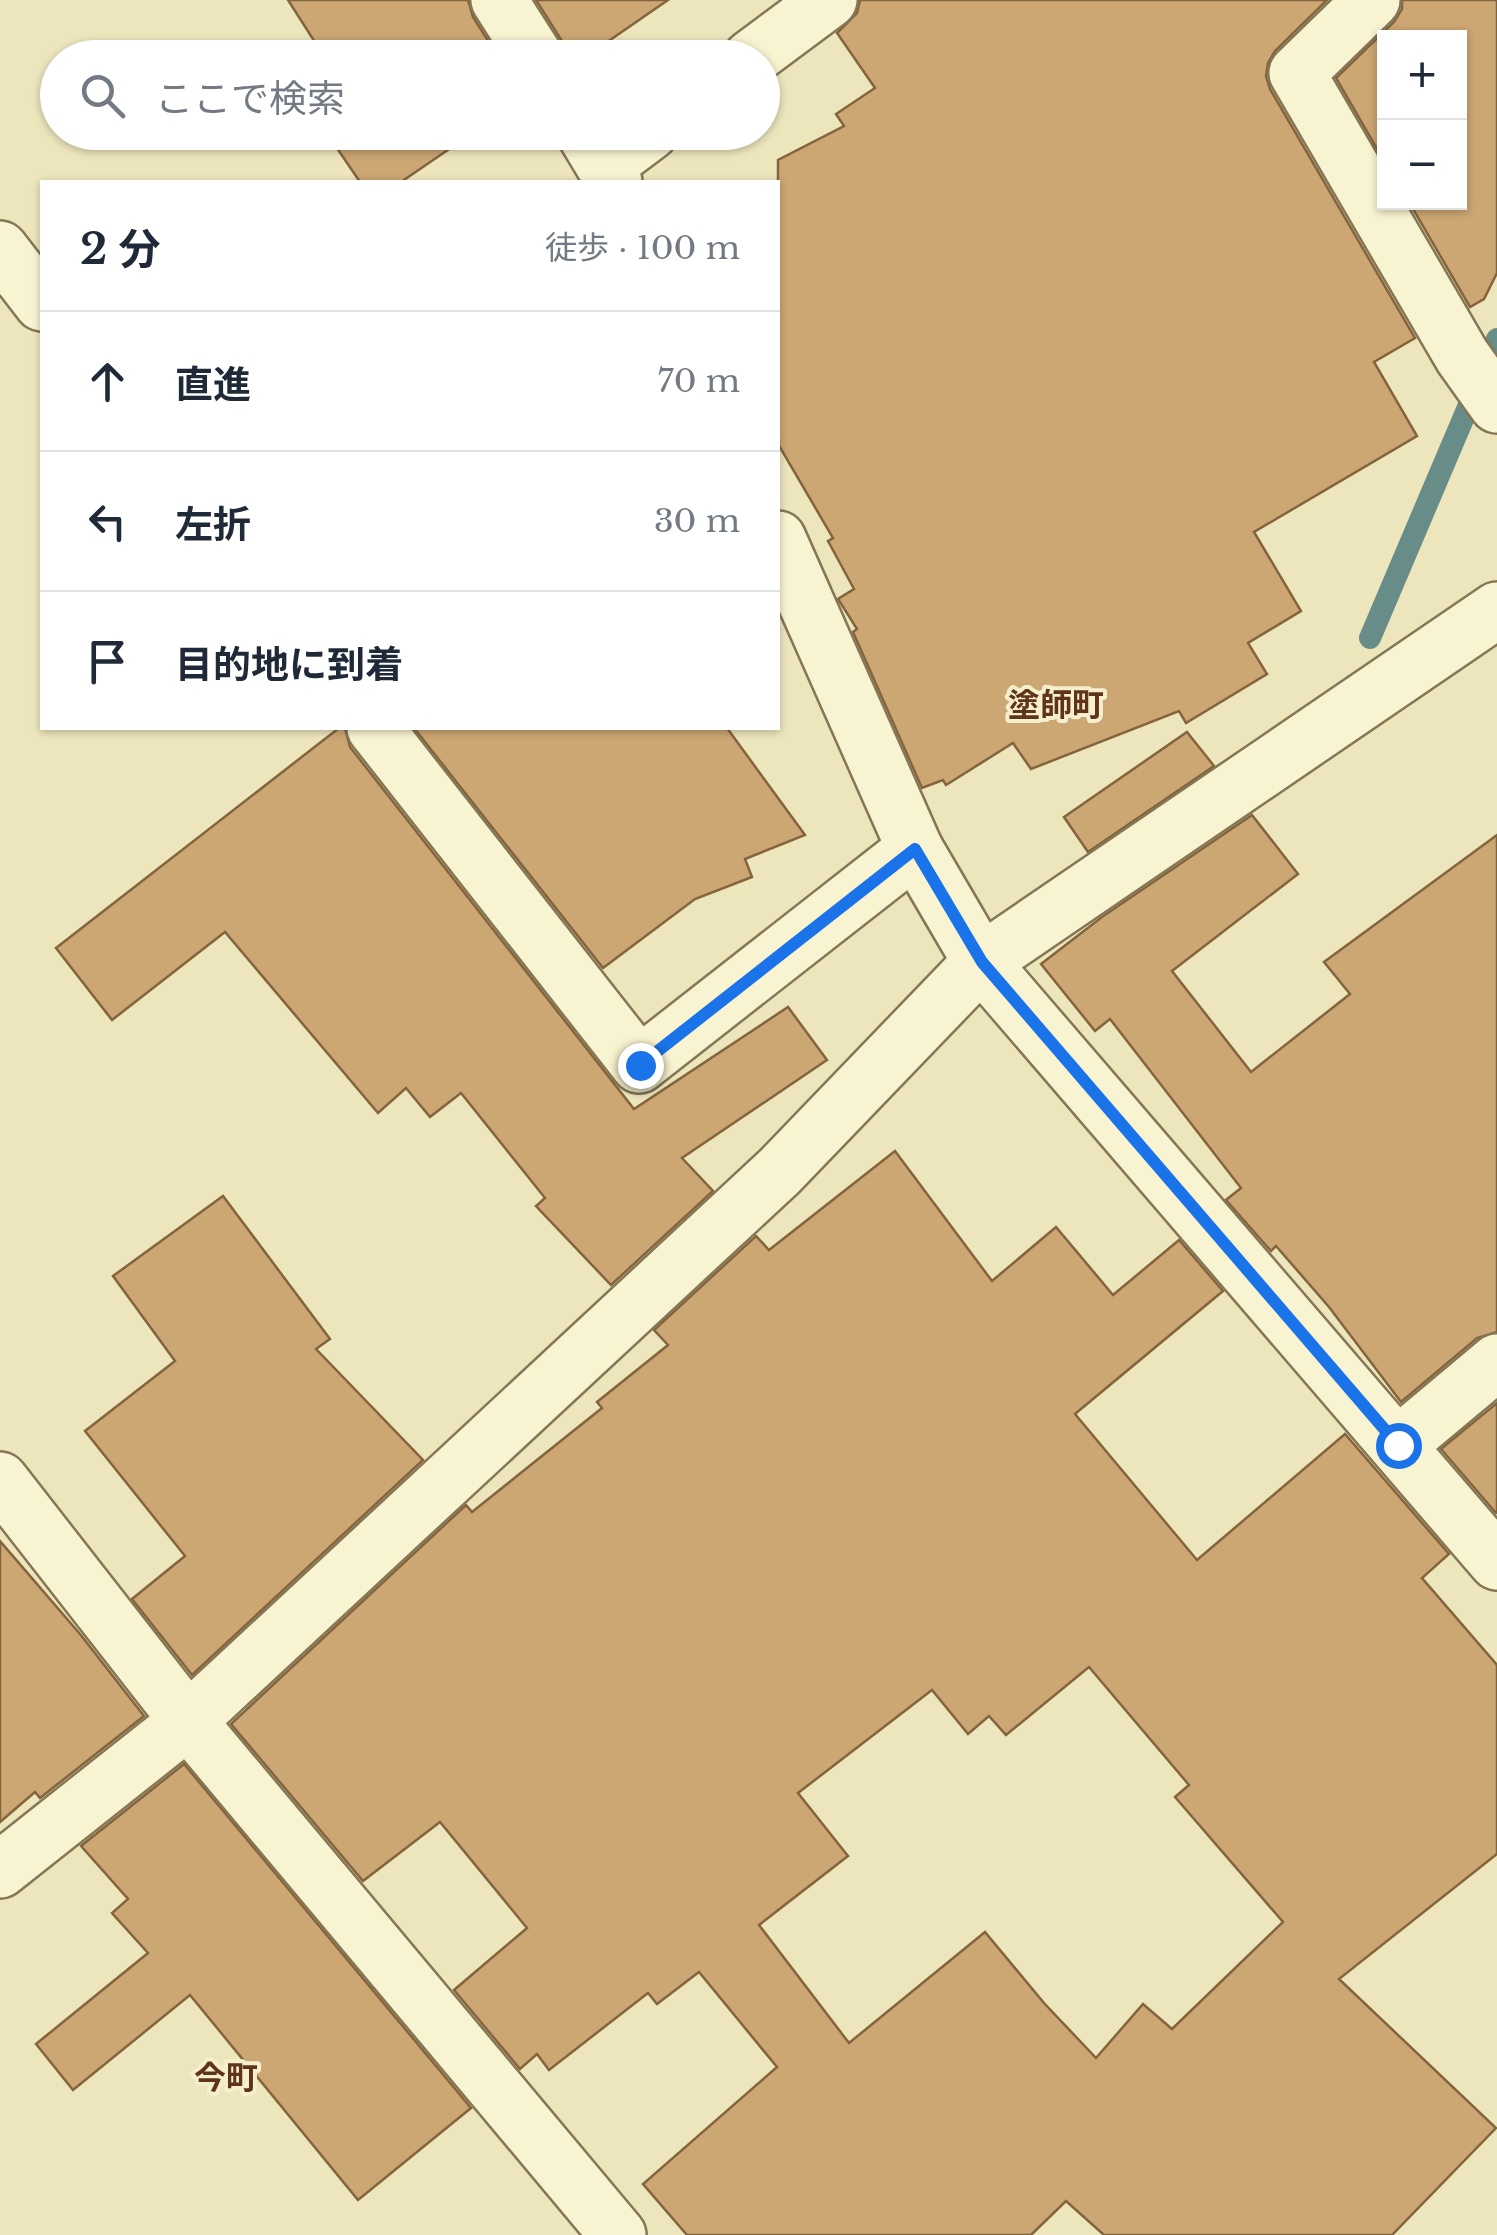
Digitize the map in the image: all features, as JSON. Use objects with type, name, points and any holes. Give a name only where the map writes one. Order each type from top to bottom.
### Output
[{"type":"street","points":[[499,0],[525,40]]},
{"type":"street","points":[[776,40],[829,0]]},
{"type":"street","points":[[1372,0],[1297,72],[1484,385]]},
{"type":"street","points":[[0,249],[40,300]]},
{"type":"street","points":[[780,544],[915,849],[982,962],[1497,1562]]},
{"type":"street","points":[[0,1870],[188,1722],[780,1170],[982,962],[1497,610]]},
{"type":"street","points":[[377,730],[640,1065],[915,849]]},
{"type":"street","points":[[1398,1445],[1497,1362]]},
{"type":"street","points":[[0,1480],[188,1722],[618,2235]]},
{"type":"building","points":[[288,0],[468,0],[488,40],[314,40]]},
{"type":"building","points":[[536,0],[668,0],[610,40],[561,40]]},
{"type":"building","points":[[860,0],[1327,0],[1275,51],[1266,76],[1415,338],[1374,362],[1417,436],[1254,532],[1301,611],[1248,643],[1267,674],[1186,723],[1179,711],[1031,769],[1013,743],[946,785],[943,780],[922,788],[853,632],[857,629],[838,599],[854,589],[828,541],[833,538],[780,447],[778,160],[844,126],[836,114],[875,88],[837,33],[857,13]]},
{"type":"building","points":[[1402,0],[1497,0],[1497,273],[1484,299],[1470,307],[1414,210],[1467,210],[1467,30],[1386,30],[1402,9]]},
{"type":"building","points":[[1377,38],[1377,149],[1336,78]]},
{"type":"building","points":[[338,150],[448,150],[404,180],[359,180]]},
{"type":"building","points":[[336,730],[346,730],[350,747],[634,1109],[788,1007],[827,1060],[682,1158],[713,1191],[611,1285],[536,1206],[545,1198],[461,1093],[430,1117],[406,1088],[378,1113],[225,932],[112,1020],[56,948]]},
{"type":"building","points":[[416,730],[728,730],[805,835],[745,859],[752,877],[695,899],[603,968]]},
{"type":"building","points":[[1187,732],[1214,766],[1088,852],[1064,817]]},
{"type":"building","points":[[1252,815],[1298,874],[1172,971],[1251,1072],[1350,994],[1324,962],[1497,835],[1497,1332],[1477,1338],[1401,1402],[1329,1307],[1276,1246],[1271,1251],[1226,1200],[1241,1188],[1110,1019],[1095,1031],[1041,964],[1102,917]]},
{"type":"building","points":[[895,1151],[992,1281],[1056,1227],[1113,1295],[1179,1240],[1223,1291],[1075,1414],[1197,1560],[1345,1434],[1449,1554],[1422,1578],[1497,1665],[1497,1854],[1339,1979],[1496,2128],[1392,2235],[1104,2235],[1066,2201],[1031,2235],[687,2235],[643,2184],[777,2067],[699,1972],[657,2004],[648,1993],[549,2070],[537,2054],[520,2069],[454,1990],[527,1928],[440,1822],[363,1881],[231,1724],[466,1505],[472,1512],[602,1408],[597,1402],[668,1345],[654,1330],[756,1236],[769,1250]],"holes":[[[1089,1667],[1189,1785],[1175,1797],[1283,1922],[1172,2029],[1143,2004],[1096,2058],[985,1932],[849,2043],[759,1925],[848,1856],[798,1793],[932,1690],[968,1734],[989,1716],[1006,1735]]]},
{"type":"building","points":[[223,1196],[330,1339],[316,1349],[423,1460],[192,1675],[132,1599],[185,1556],[85,1431],[175,1361],[113,1276]]},
{"type":"building","points":[[1497,1403],[1497,1512],[1496,1513],[1441,1449]]},
{"type":"building","points":[[0,1541],[144,1716],[40,1798],[35,1792],[0,1822]]},
{"type":"building","points":[[184,1764],[471,2108],[358,2200],[190,1995],[73,2090],[36,2044],[148,1953],[112,1913],[128,1899],[81,1846]]},
{"type":"waterway","points":[[1370,638],[1497,339]]},
{"type":"district","name":"塗師町","points":[[1056,705]]},
{"type":"district","name":"今町","points":[[226,2078]]},
{"type":"route","points":[[640,1065],[915,849],[982,962],[1398,1445]]}]
